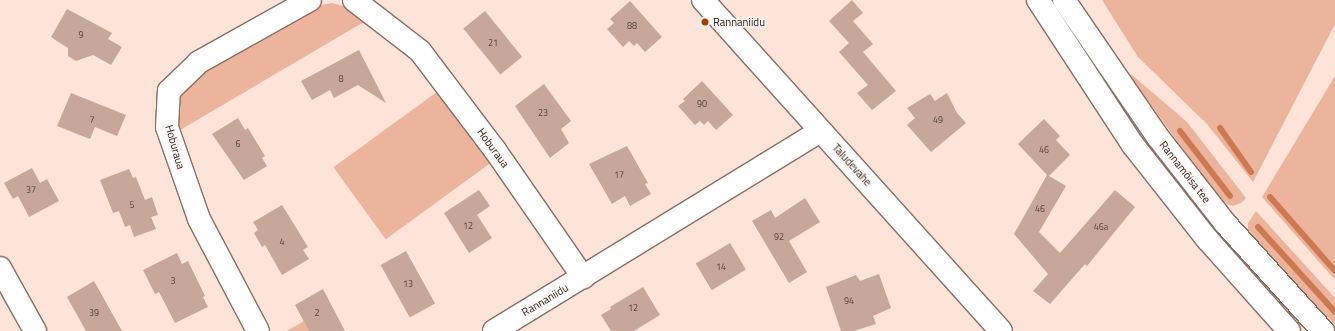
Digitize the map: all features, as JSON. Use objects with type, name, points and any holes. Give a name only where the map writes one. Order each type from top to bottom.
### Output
[{"type":"street","name":"Hoburaua","points":[[258,331],[199,219],[167,127],[169,91],[199,62],[310,0]]},
{"type":"street","name":"Hoburaua","points":[[354,0],[420,51],[495,150],[583,277]]},
{"type":"street","name":"Taludevahe","points":[[703,0],[1001,331]]},
{"type":"street","points":[[1038,0],[1133,145],[1206,239],[1289,331]]},
{"type":"street","name":"Rannamõisa tee","points":[[1064,0],[1161,142],[1225,223],[1323,331]]},
{"type":"street","name":"Rannaniidu","points":[[494,331],[821,131]]},
{"type":"street","points":[[0,268],[35,331]]},
{"type":"shaded area","points":[[1102,0],[1335,0],[1335,24],[1253,182],[1207,124],[1138,57]]},
{"type":"shaded area","points":[[332,3],[357,10],[369,19],[175,133],[176,94],[193,73],[311,7]]},
{"type":"shaded area","points":[[1132,75],[1187,122],[1246,198],[1241,203],[1233,206],[1222,203],[1130,76]]},
{"type":"shaded area","points":[[1335,76],[1335,280],[1262,197]]},
{"type":"shaded area","points":[[441,89],[493,161],[386,239],[333,167]]},
{"type":"shaded area","points":[[1256,211],[1335,298],[1335,325],[1289,279],[1248,230],[1248,223]]},
{"type":"shaded area","points":[[304,321],[309,331],[287,331]]},
{"type":"building","points":[[852,0],[863,13],[853,21],[873,44],[863,52],[896,91],[872,110],[857,93],[868,85],[839,52],[849,43],[829,21]]},
{"type":"building","points":[[630,1],[662,37],[645,52],[637,43],[634,46],[629,41],[623,47],[607,29],[614,23],[610,19]]},
{"type":"building","points":[[67,9],[112,33],[108,39],[122,47],[111,65],[93,55],[76,61],[68,56],[68,48],[51,37]]},
{"type":"building","points":[[485,11],[522,57],[500,74],[463,29]]},
{"type":"building","points":[[359,50],[386,103],[358,85],[334,98],[330,90],[312,100],[301,81]]},
{"type":"building","points":[[702,81],[733,115],[716,130],[708,121],[704,125],[700,121],[695,125],[678,106],[685,101],[683,99]]},
{"type":"building","points":[[544,84],[571,121],[561,129],[569,143],[550,158],[515,106]]},
{"type":"building","points":[[71,93],[126,115],[117,136],[95,127],[90,139],[57,126]]},
{"type":"building","points":[[947,93],[957,113],[966,123],[931,152],[907,125],[915,118],[907,108],[930,94],[935,101]]},
{"type":"building","points":[[238,118],[245,130],[248,128],[265,156],[262,158],[267,166],[244,180],[212,134]]},
{"type":"building","points":[[1044,119],[1060,136],[1056,140],[1070,155],[1049,176],[1066,186],[1039,232],[1060,253],[1115,190],[1135,207],[1087,266],[1085,264],[1050,304],[1033,291],[1048,274],[1014,234],[1047,175],[1018,144]]},
{"type":"building","points":[[627,146],[648,183],[645,184],[651,194],[630,206],[625,196],[612,204],[589,164]]},
{"type":"building","points":[[32,168],[40,183],[47,179],[59,201],[29,217],[18,196],[13,199],[4,183]]},
{"type":"building","points":[[129,169],[133,178],[136,177],[145,200],[152,197],[158,215],[151,217],[156,229],[134,237],[130,225],[125,227],[119,211],[113,213],[100,180]]},
{"type":"building","points":[[479,190],[490,206],[477,215],[492,238],[469,253],[444,213]]},
{"type":"building","points":[[805,198],[820,222],[789,241],[807,272],[789,283],[752,221],[771,210],[775,218]]},
{"type":"building","points":[[282,205],[308,247],[303,250],[309,259],[282,275],[265,245],[262,247],[254,233],[258,230],[253,222]]},
{"type":"building","points":[[730,243],[746,270],[712,290],[696,264]]},
{"type":"building","points":[[406,251],[435,303],[410,318],[381,265]]},
{"type":"building","points":[[177,253],[182,264],[188,261],[205,296],[203,297],[208,307],[175,323],[159,292],[155,294],[143,270]]},
{"type":"building","points":[[879,274],[891,308],[873,316],[876,324],[854,331],[841,331],[826,287],[856,275],[860,281]]},
{"type":"building","points":[[94,281],[122,331],[86,331],[67,297]]},
{"type":"building","points":[[643,287],[660,315],[634,331],[611,331],[601,315],[611,309],[610,307]]},
{"type":"building","points":[[323,289],[345,331],[309,331],[295,305]]},
{"type":"waterway","points":[[1220,128],[1251,172]]},
{"type":"waterway","points":[[1180,131],[1230,196]]},
{"type":"waterway","points":[[1270,197],[1335,271]]},
{"type":"waterway","points":[[1258,227],[1335,312]]},
{"type":"place","name":"Rannaniidu","points":[[705,22]]}]
